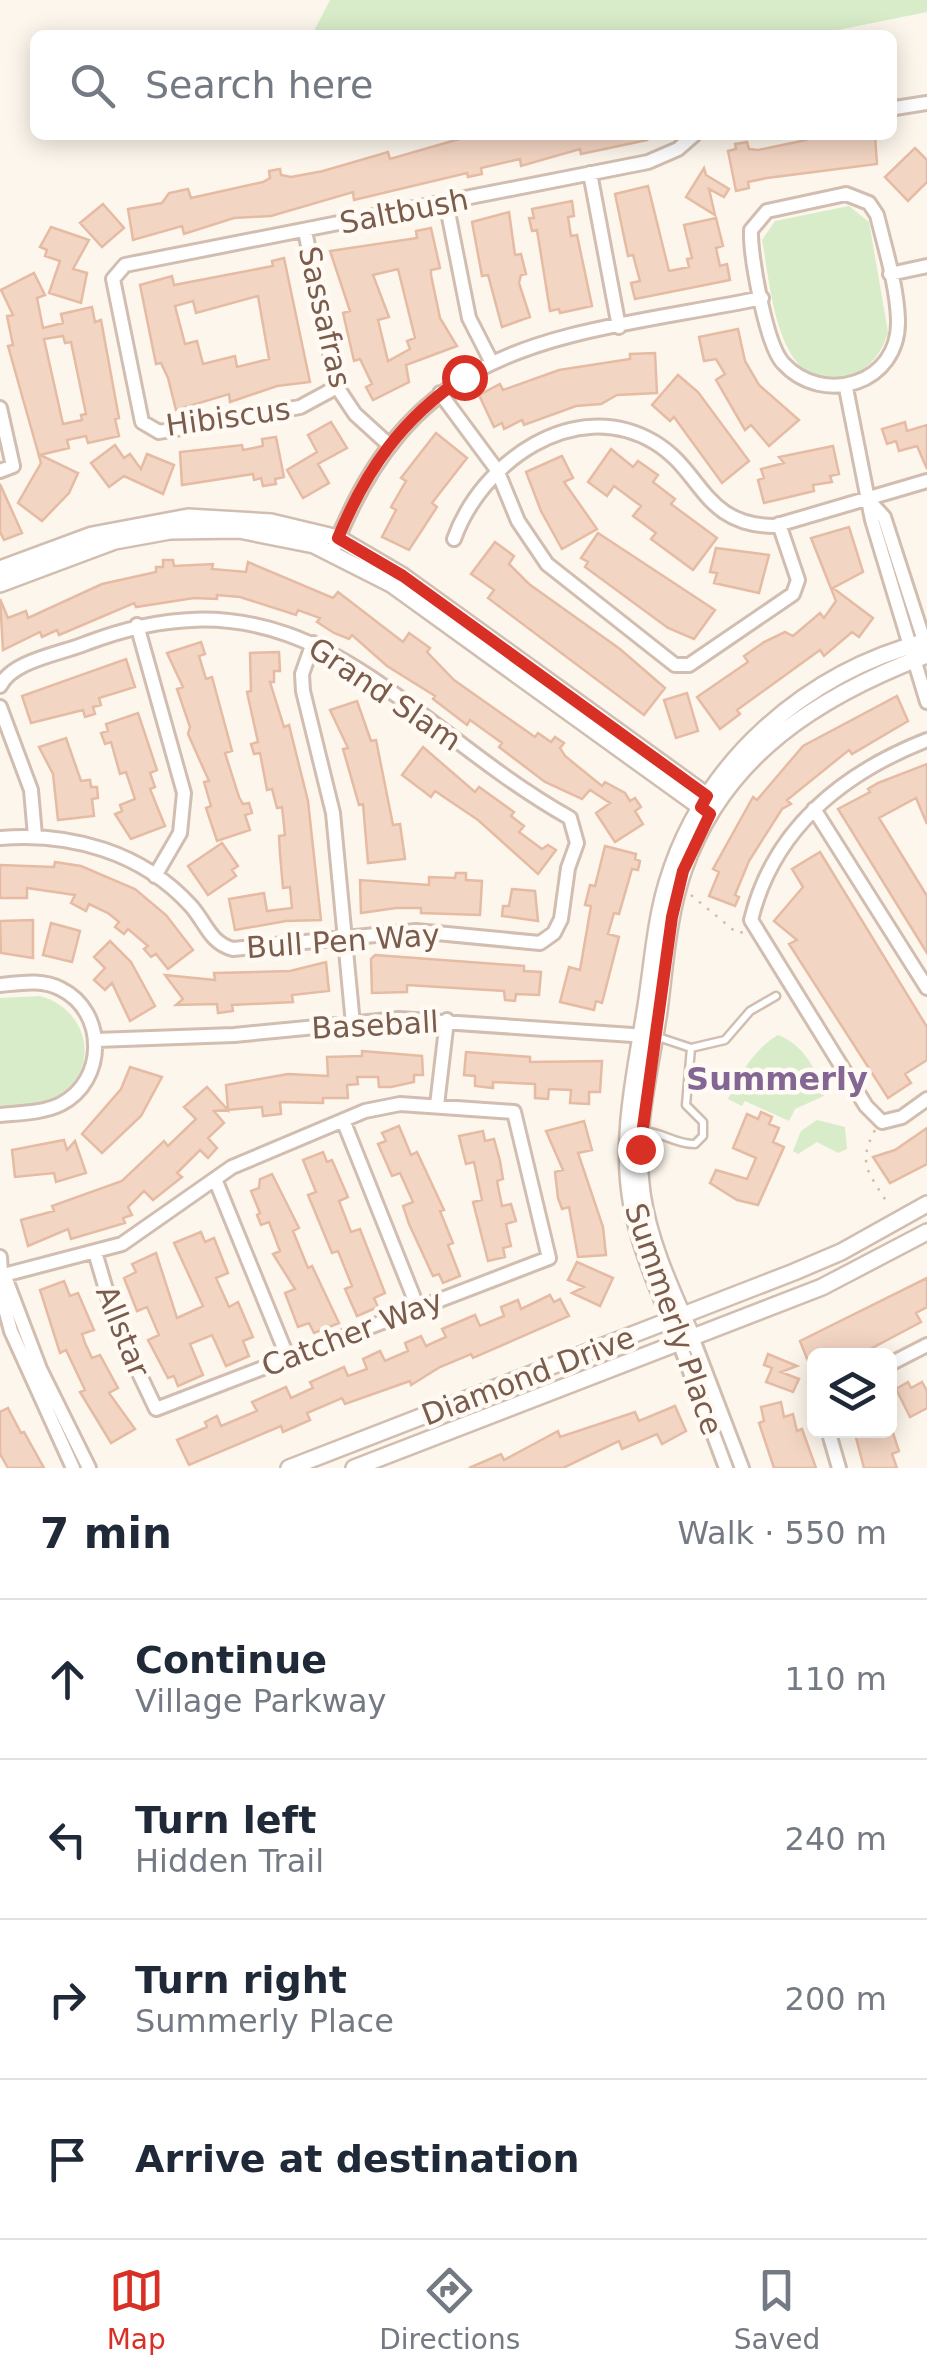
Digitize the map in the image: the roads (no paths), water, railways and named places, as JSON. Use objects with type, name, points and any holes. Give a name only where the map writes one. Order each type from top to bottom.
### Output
[{"type":"street","points":[[897,108],[927,103]]},
{"type":"street","name":"Saltbush","points":[[112,279],[125,266],[665,156],[687,140]]},
{"type":"street","points":[[590,174],[619,327]]},
{"type":"street","points":[[846,194],[870,203],[877,215],[898,321],[896,339],[879,368],[846,388],[810,383],[774,352],[762,298],[751,240],[758,219],[768,211],[846,194]]},
{"type":"street","points":[[446,202],[470,318],[491,361]]},
{"type":"street","name":"Sassafras","points":[[305,231],[337,387],[355,414],[388,444]]},
{"type":"street","points":[[890,274],[927,266]]},
{"type":"street","name":"Hibiscus","points":[[112,279],[142,422],[159,432],[300,407],[337,387]]},
{"type":"street","points":[[336,545],[361,486],[388,444],[440,393],[491,361],[551,340],[762,298]]},
{"type":"street","points":[[846,388],[871,500],[884,516],[921,649],[927,702]]},
{"type":"street","points":[[440,393],[498,470],[523,531],[547,564],[676,664],[690,665],[792,594],[798,580],[779,524]]},
{"type":"street","points":[[0,408],[6,468]]},
{"type":"street","points":[[454,539],[463,514],[508,459],[576,430],[619,428],[666,450],[704,497],[735,519],[755,526],[779,524],[871,500],[927,481]]},
{"type":"street","points":[[0,569],[92,535],[188,516],[271,522],[336,545],[403,576],[709,805]]},
{"type":"street","points":[[0,584],[115,541],[170,531],[239,530],[336,545]]},
{"type":"street","name":"Grand Slam","points":[[1,683],[20,666],[137,625],[184,618],[223,618],[281,629],[356,667],[570,818],[577,829]]},
{"type":"street","points":[[137,625],[184,793],[180,833],[155,876]]},
{"type":"street","points":[[313,642],[302,674],[303,691],[333,813],[352,1024]]},
{"type":"street","name":"Summerly Place","points":[[677,1318],[642,1193],[640,1130],[666,886],[709,805],[756,753],[832,696],[921,649]]},
{"type":"street","points":[[0,707],[31,790],[35,836]]},
{"type":"street","points":[[927,740],[895,753],[834,789],[814,809],[780,850],[758,889],[753,925],[866,1106],[881,1121],[902,1118],[927,1099]]},
{"type":"street","name":"Summerly Place","points":[[709,805],[679,888],[626,1165],[642,1247],[742,1468]]},
{"type":"street","points":[[814,809],[927,988]]},
{"type":"street","name":"Bull Pen Way","points":[[0,838],[35,836],[96,846],[155,876],[192,908],[222,946],[233,950],[416,931],[540,943],[554,933],[561,919],[577,829]]},
{"type":"street","points":[[0,985],[26,982],[58,988],[82,1006],[96,1040],[95,1060],[76,1093],[42,1110],[0,1115]]},
{"type":"street","points":[[2,1276],[95,1252],[143,1231],[232,1167],[343,1120],[400,1104],[437,1105],[447,1020]]},
{"type":"street","name":"Baseball","points":[[96,1040],[234,1036],[352,1024],[447,1020],[648,1036]]},
{"type":"street","name":"Catcher Way","points":[[156,1409],[549,1258],[514,1112],[437,1105]]},
{"type":"street","points":[[343,1120],[418,1308]]},
{"type":"street","points":[[215,1179],[288,1358]]},
{"type":"street","name":"Diamond Drive","points":[[289,1468],[841,1252],[927,1204]]},
{"type":"street","name":"Diamond Drive","points":[[354,1468],[822,1287],[927,1232]]},
{"type":"street","name":"Allstar","points":[[95,1252],[117,1327],[156,1409]]},
{"type":"street","points":[[0,1256],[3,1301],[24,1368],[73,1468]]},
{"type":"street","points":[[2,1276],[16,1294],[40,1369],[90,1468]]},
{"type":"street","name":"Summerly Place","points":[[686,1339],[726,1468]]},
{"type":"street","points":[[897,1360],[927,1345]]},
{"type":"street","points":[[831,1438],[840,1468]]},
{"type":"lane","points":[[648,1036],[691,1048],[724,1040],[750,1012],[776,996]]},
{"type":"lane","points":[[640,1130],[666,1133],[680,1144],[695,1144],[703,1136],[702,1122],[686,1105],[691,1048]]},
{"type":"district","name":"Summerly","points":[[777,1079]]}]
